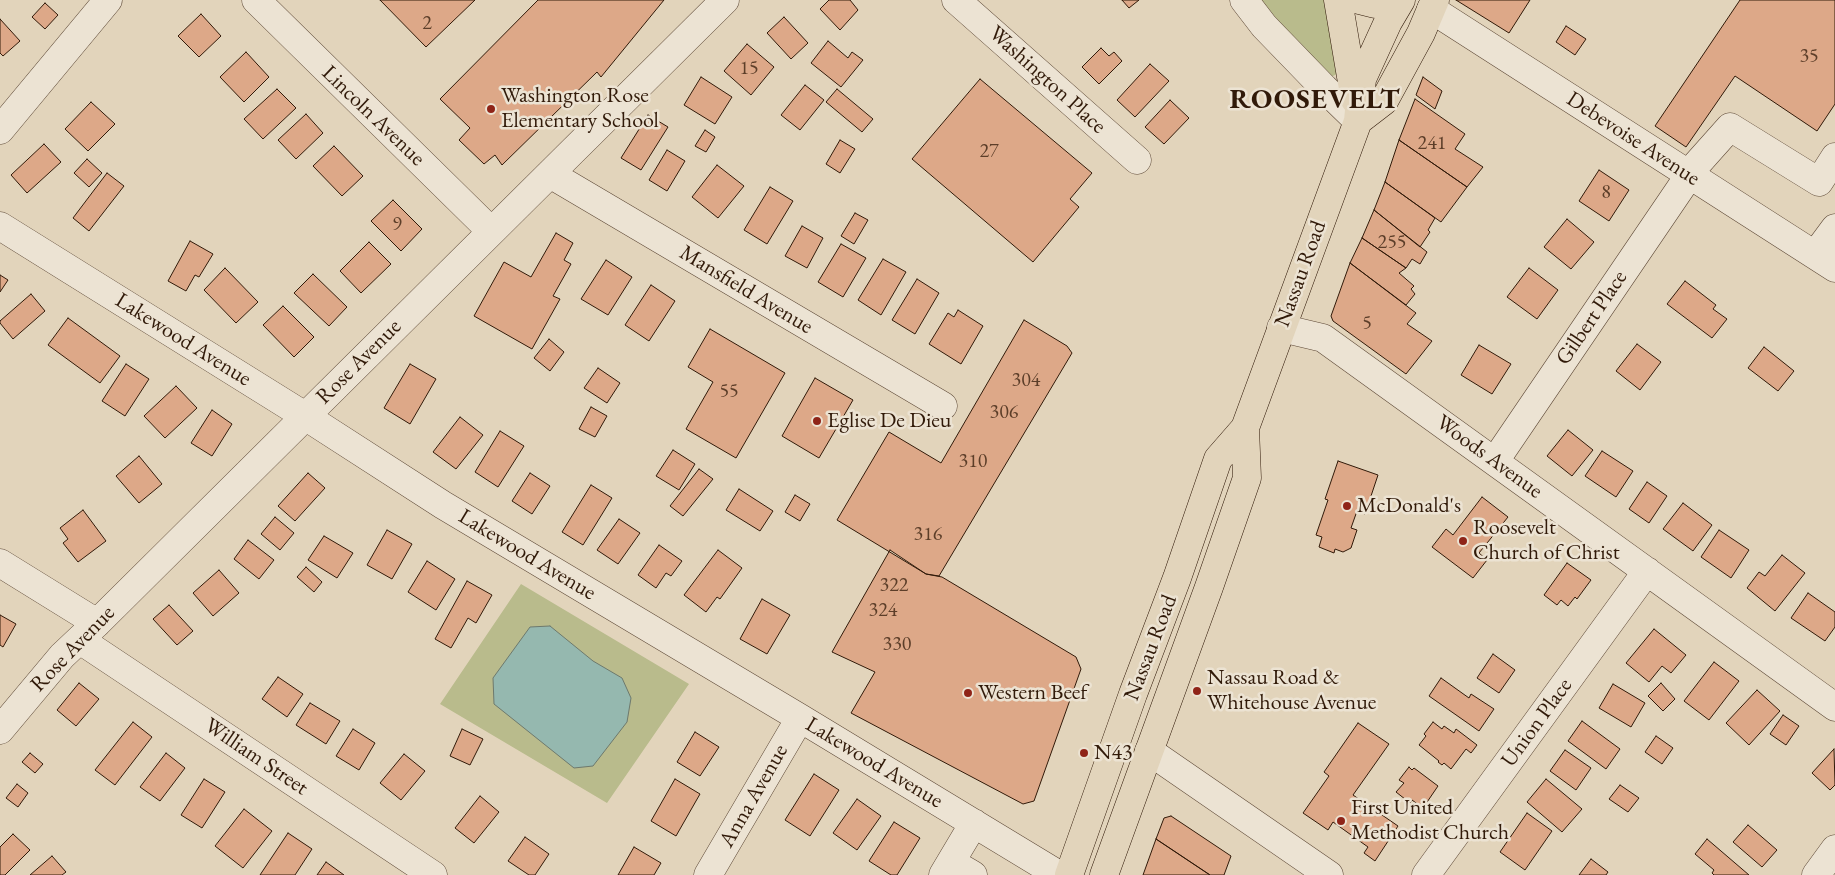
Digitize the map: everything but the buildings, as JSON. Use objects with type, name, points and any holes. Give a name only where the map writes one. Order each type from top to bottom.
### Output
[{"type":"main road","points":[[1338,0],[1358,121],[1384,101],[1421,33],[1433,5]]},
{"type":"main road","points":[[1359,0],[1375,4],[1388,0]]},
{"type":"main road","name":"Nassau Road","points":[[1069,875],[1133,694],[1177,578],[1218,459],[1245,428],[1282,328],[1358,121],[1362,79],[1388,22],[1401,0]]},
{"type":"main road","name":"Nassau Road","points":[[1104,875],[1216,569],[1247,478],[1245,428]]},
{"type":"main road","points":[[1133,694],[1133,719],[1138,738],[1149,751]]},
{"type":"street","points":[[0,130],[108,0]]},
{"type":"street","name":"Lincoln Avenue","points":[[256,0],[491,231]]},
{"type":"street","name":"Rose Avenue","points":[[0,730],[62,656],[724,0]]},
{"type":"street","name":"Washington Place","points":[[956,0],[1137,160]]},
{"type":"street","points":[[1244,0],[1264,26],[1358,121]]},
{"type":"street","name":"Debevoise Avenue","points":[[1433,5],[1690,175],[1825,261]]},
{"type":"street","name":"Gilbert Place","points":[[1494,461],[1697,164],[1730,127],[1819,182],[1835,157]]},
{"type":"street","name":"Mansfield Avenue","points":[[550,174],[943,406]]},
{"type":"street","name":"Lakewood Avenue","points":[[0,226],[443,505],[1059,875]]},
{"type":"street","points":[[1825,261],[1835,228]]},
{"type":"street","name":"Woods Avenue","points":[[1282,328],[1323,338],[1835,707]]},
{"type":"street","name":"William Street","points":[[0,563],[88,632],[433,875]]},
{"type":"street","name":"Union Place","points":[[1426,875],[1647,571]]},
{"type":"street","name":"Anna Avenue","points":[[708,875],[800,718]]},
{"type":"street","points":[[1149,751],[1329,875]]},
{"type":"street","points":[[956,871],[974,824]]},
{"type":"street","points":[[1816,875],[1835,849]]},
{"type":"green space","points":[[1250,0],[1329,0],[1342,72],[1326,79]]},
{"type":"green space","points":[[521,584],[689,684],[607,803],[440,704]]},
{"type":"water","points":[[550,626],[593,661],[622,678],[631,698],[627,722],[593,766],[574,768],[494,704],[493,678],[530,627]]},
{"type":"place","name":"Washington Rose Elementary School","points":[[491,109]]},
{"type":"place","name":"Eglise De Dieu","points":[[817,421]]},
{"type":"place","name":"McDonald's","points":[[1347,506]]},
{"type":"place","name":"Roosevelt Church of Christ","points":[[1463,541]]},
{"type":"place","name":"Nassau Road & Whitehouse Avenue","points":[[1197,691]]},
{"type":"place","name":"Western Beef","points":[[968,693]]},
{"type":"place","name":"N43","points":[[1084,753]]},
{"type":"place","name":"First United Methodist Church","points":[[1341,821]]},
{"type":"district","name":"ROOSEVELT","points":[[1315,100]]}]
